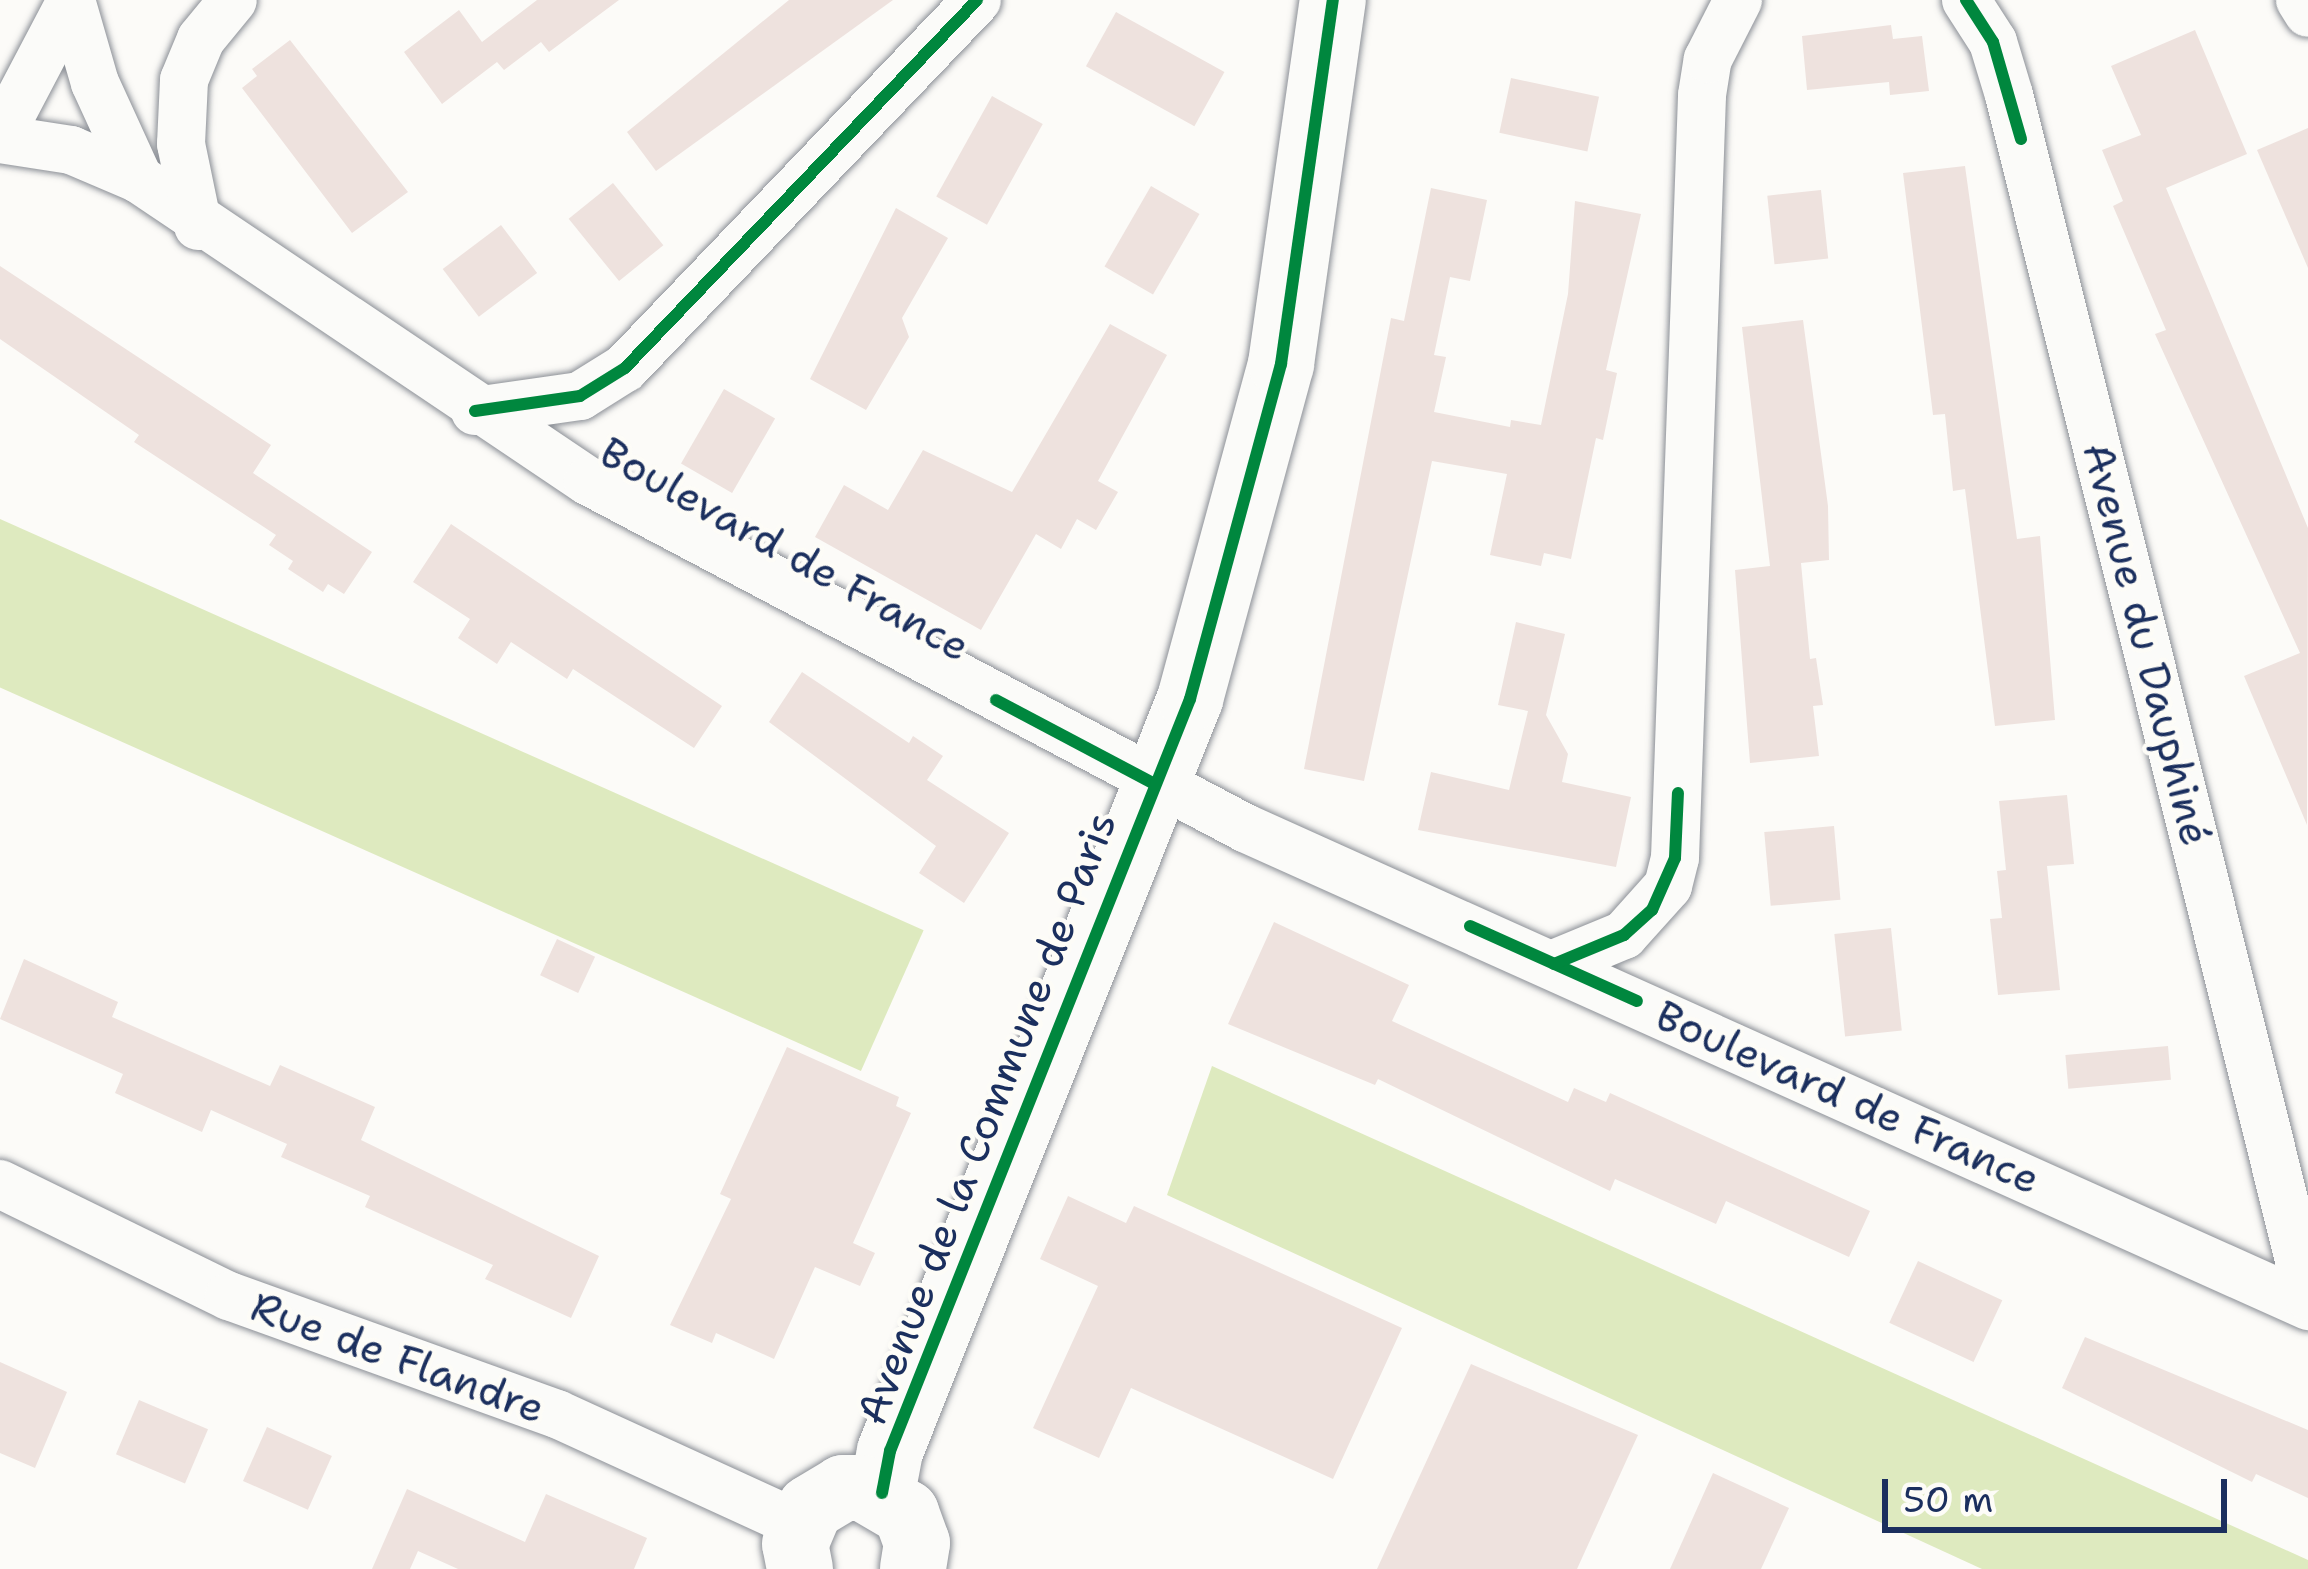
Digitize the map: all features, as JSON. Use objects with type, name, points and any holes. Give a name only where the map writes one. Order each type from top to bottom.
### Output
[{"type":"street","points":[[198,226],[181,144],[184,80],[201,39],[233,0]]},
{"type":"street","points":[[475,411],[580,396],[626,368],[977,0]]},
{"type":"street","name":"Avenue de la Commune de Paris","points":[[881,1493],[890,1451],[1190,699],[1268,430],[1302,264],[1333,0]]},
{"type":"street","points":[[1554,964],[1638,922],[1668,886],[1675,858],[1702,94],[1708,58],[1738,0]]},
{"type":"street","name":"Avenue du Dauphiné","points":[[1966,0],[1993,43],[2009,94],[2308,1296]]},
{"type":"street","points":[[2300,0],[2308,13]]},
{"type":"street","points":[[0,137],[71,1]]},
{"type":"street","name":"Boulevard de France","points":[[71,1],[94,83],[139,179]]},
{"type":"street","name":"Boulevard de France","points":[[0,137],[54,146],[139,179],[198,226],[588,481],[1153,783],[2308,1306]]},
{"type":"street","name":"Rue de Flandre","points":[[0,1184],[229,1296],[557,1414],[800,1547]]},
{"type":"street","points":[[800,1547],[810,1508],[843,1489],[881,1493],[914,1528],[913,1569]]},
{"type":"green space","points":[[0,519],[924,930],[861,1071],[0,688]]},
{"type":"green space","points":[[1212,1066],[2308,1560],[2308,1569],[1982,1569],[1167,1195]]},
{"type":"building","points":[[537,0],[619,0],[549,52],[541,42],[504,70],[497,62],[442,104],[404,52],[459,10],[482,42]]},
{"type":"building","points":[[789,0],[893,0],[656,171],[627,132]]},
{"type":"building","points":[[1116,12],[1224,72],[1194,126],[1086,66]]},
{"type":"building","points":[[1891,25],[1893,39],[1922,36],[1929,91],[1890,95],[1889,82],[1807,90],[1802,36]]},
{"type":"building","points":[[2195,30],[2247,154],[2166,188],[2308,528],[2307,825],[2244,676],[2300,653],[2155,334],[2166,330],[2113,206],[2123,201],[2102,150],[2141,135],[2111,66]]},
{"type":"building","points":[[290,40],[408,192],[352,233],[242,88],[257,76],[252,69]]},
{"type":"building","points":[[1511,78],[1599,97],[1587,151],[1499,133]]},
{"type":"building","points":[[992,96],[1043,124],[987,225],[936,197]]},
{"type":"building","points":[[2308,128],[2308,268],[2257,150]]},
{"type":"building","points":[[1965,166],[2017,539],[2040,536],[2055,720],[1995,726],[1965,489],[1953,491],[1945,414],[1933,415],[1903,173]]},
{"type":"building","points":[[613,183],[663,245],[619,281],[569,219]]},
{"type":"building","points":[[1151,186],[1199,214],[1153,295],[1104,267]]},
{"type":"building","points":[[1431,188],[1487,200],[1470,281],[1450,277],[1434,355],[1446,357],[1434,412],[1510,427],[1511,420],[1541,425],[1568,294],[1575,201],[1641,214],[1606,370],[1617,373],[1603,440],[1596,438],[1571,559],[1544,553],[1541,566],[1490,555],[1507,474],[1432,461],[1364,781],[1304,769],[1391,318],[1404,321]]},
{"type":"building","points":[[1821,190],[1828,259],[1775,264],[1767,196]]},
{"type":"building","points":[[896,208],[948,238],[902,318],[909,337],[866,410],[810,379]]},
{"type":"building","points":[[501,225],[537,273],[479,317],[443,269]]},
{"type":"building","points":[[0,266],[271,445],[253,473],[372,552],[344,594],[328,584],[323,592],[288,569],[293,561],[269,545],[276,535],[134,442],[139,435],[0,339]]},
{"type":"building","points":[[1803,320],[1828,506],[1829,560],[1801,563],[1810,659],[1816,658],[1823,705],[1813,706],[1819,756],[1750,763],[1735,570],[1770,566],[1742,327]]},
{"type":"building","points":[[1110,324],[1167,355],[1098,481],[1118,492],[1096,530],[1077,519],[1061,549],[1036,534],[981,630],[815,537],[844,485],[888,510],[923,450],[1012,492]]},
{"type":"building","points":[[724,389],[775,419],[732,493],[681,463]]},
{"type":"building","points":[[451,524],[722,706],[694,748],[573,669],[567,679],[511,642],[497,664],[458,638],[470,619],[413,582]]},
{"type":"building","points":[[1516,622],[1565,634],[1546,715],[1568,754],[1562,782],[1631,797],[1616,867],[1418,830],[1431,772],[1509,790],[1528,711],[1498,705]]},
{"type":"building","points":[[802,672],[909,743],[913,736],[943,756],[927,780],[1009,833],[964,903],[919,873],[936,846],[769,722]]},
{"type":"building","points":[[2067,795],[2074,864],[2047,866],[2060,990],[1998,995],[1990,919],[2002,918],[1997,871],[2006,870],[1999,801]]},
{"type":"building","points":[[1834,826],[1840,900],[1771,906],[1764,832]]},
{"type":"building","points":[[1274,922],[1409,985],[1392,1021],[1568,1102],[1574,1088],[1606,1102],[1610,1093],[1870,1211],[1849,1257],[1726,1201],[1716,1224],[1615,1179],[1610,1191],[1378,1079],[1375,1085],[1228,1024]]},
{"type":"building","points":[[1891,928],[1902,1030],[1845,1036],[1834,934]]},
{"type":"building","points":[[557,939],[595,957],[578,993],[540,975]]},
{"type":"building","points":[[24,959],[118,1002],[112,1017],[270,1086],[280,1065],[375,1107],[361,1140],[599,1256],[571,1318],[485,1279],[493,1265],[365,1207],[370,1196],[281,1157],[287,1144],[211,1110],[202,1132],[115,1093],[123,1074],[0,1019]]},
{"type":"building","points":[[2168,1046],[2171,1080],[2068,1089],[2065,1055]]},
{"type":"building","points":[[787,1047],[899,1097],[896,1106],[911,1113],[853,1243],[875,1253],[860,1286],[815,1267],[774,1359],[716,1333],[712,1343],[670,1325],[731,1199],[720,1194]]},
{"type":"building","points":[[1068,1196],[1126,1223],[1134,1206],[1402,1328],[1333,1479],[1131,1388],[1099,1458],[1033,1428],[1098,1286],[1040,1259]]},
{"type":"building","points":[[1918,1261],[2002,1300],[1974,1362],[1889,1323]]},
{"type":"building","points":[[2085,1337],[2308,1430],[2308,1498],[2256,1474],[2252,1482],[2062,1388]]},
{"type":"building","points":[[0,1362],[67,1392],[35,1468],[0,1453]]},
{"type":"building","points":[[1471,1364],[1638,1435],[1577,1569],[1377,1569]]},
{"type":"building","points":[[139,1400],[208,1429],[185,1484],[116,1454]]},
{"type":"building","points":[[267,1427],[332,1456],[308,1510],[243,1481]]},
{"type":"building","points":[[1713,1473],[1789,1508],[1761,1569],[1670,1569]]},
{"type":"building","points":[[407,1489],[525,1542],[546,1494],[647,1538],[634,1569],[458,1569],[418,1551],[410,1569],[372,1569]]},
{"type":"cycle path","points":[[475,411],[580,396],[625,368],[977,0]]},
{"type":"cycle path","points":[[882,1493],[890,1451],[1190,699],[1281,364],[1333,0]]},
{"type":"cycle path","points":[[1966,0],[1993,42],[2021,139]]},
{"type":"cycle path","points":[[996,700],[1153,783]]},
{"type":"cycle path","points":[[1554,964],[1624,935],[1652,910],[1675,858],[1678,793]]},
{"type":"cycle path","points":[[1470,926],[1637,1001]]}]
